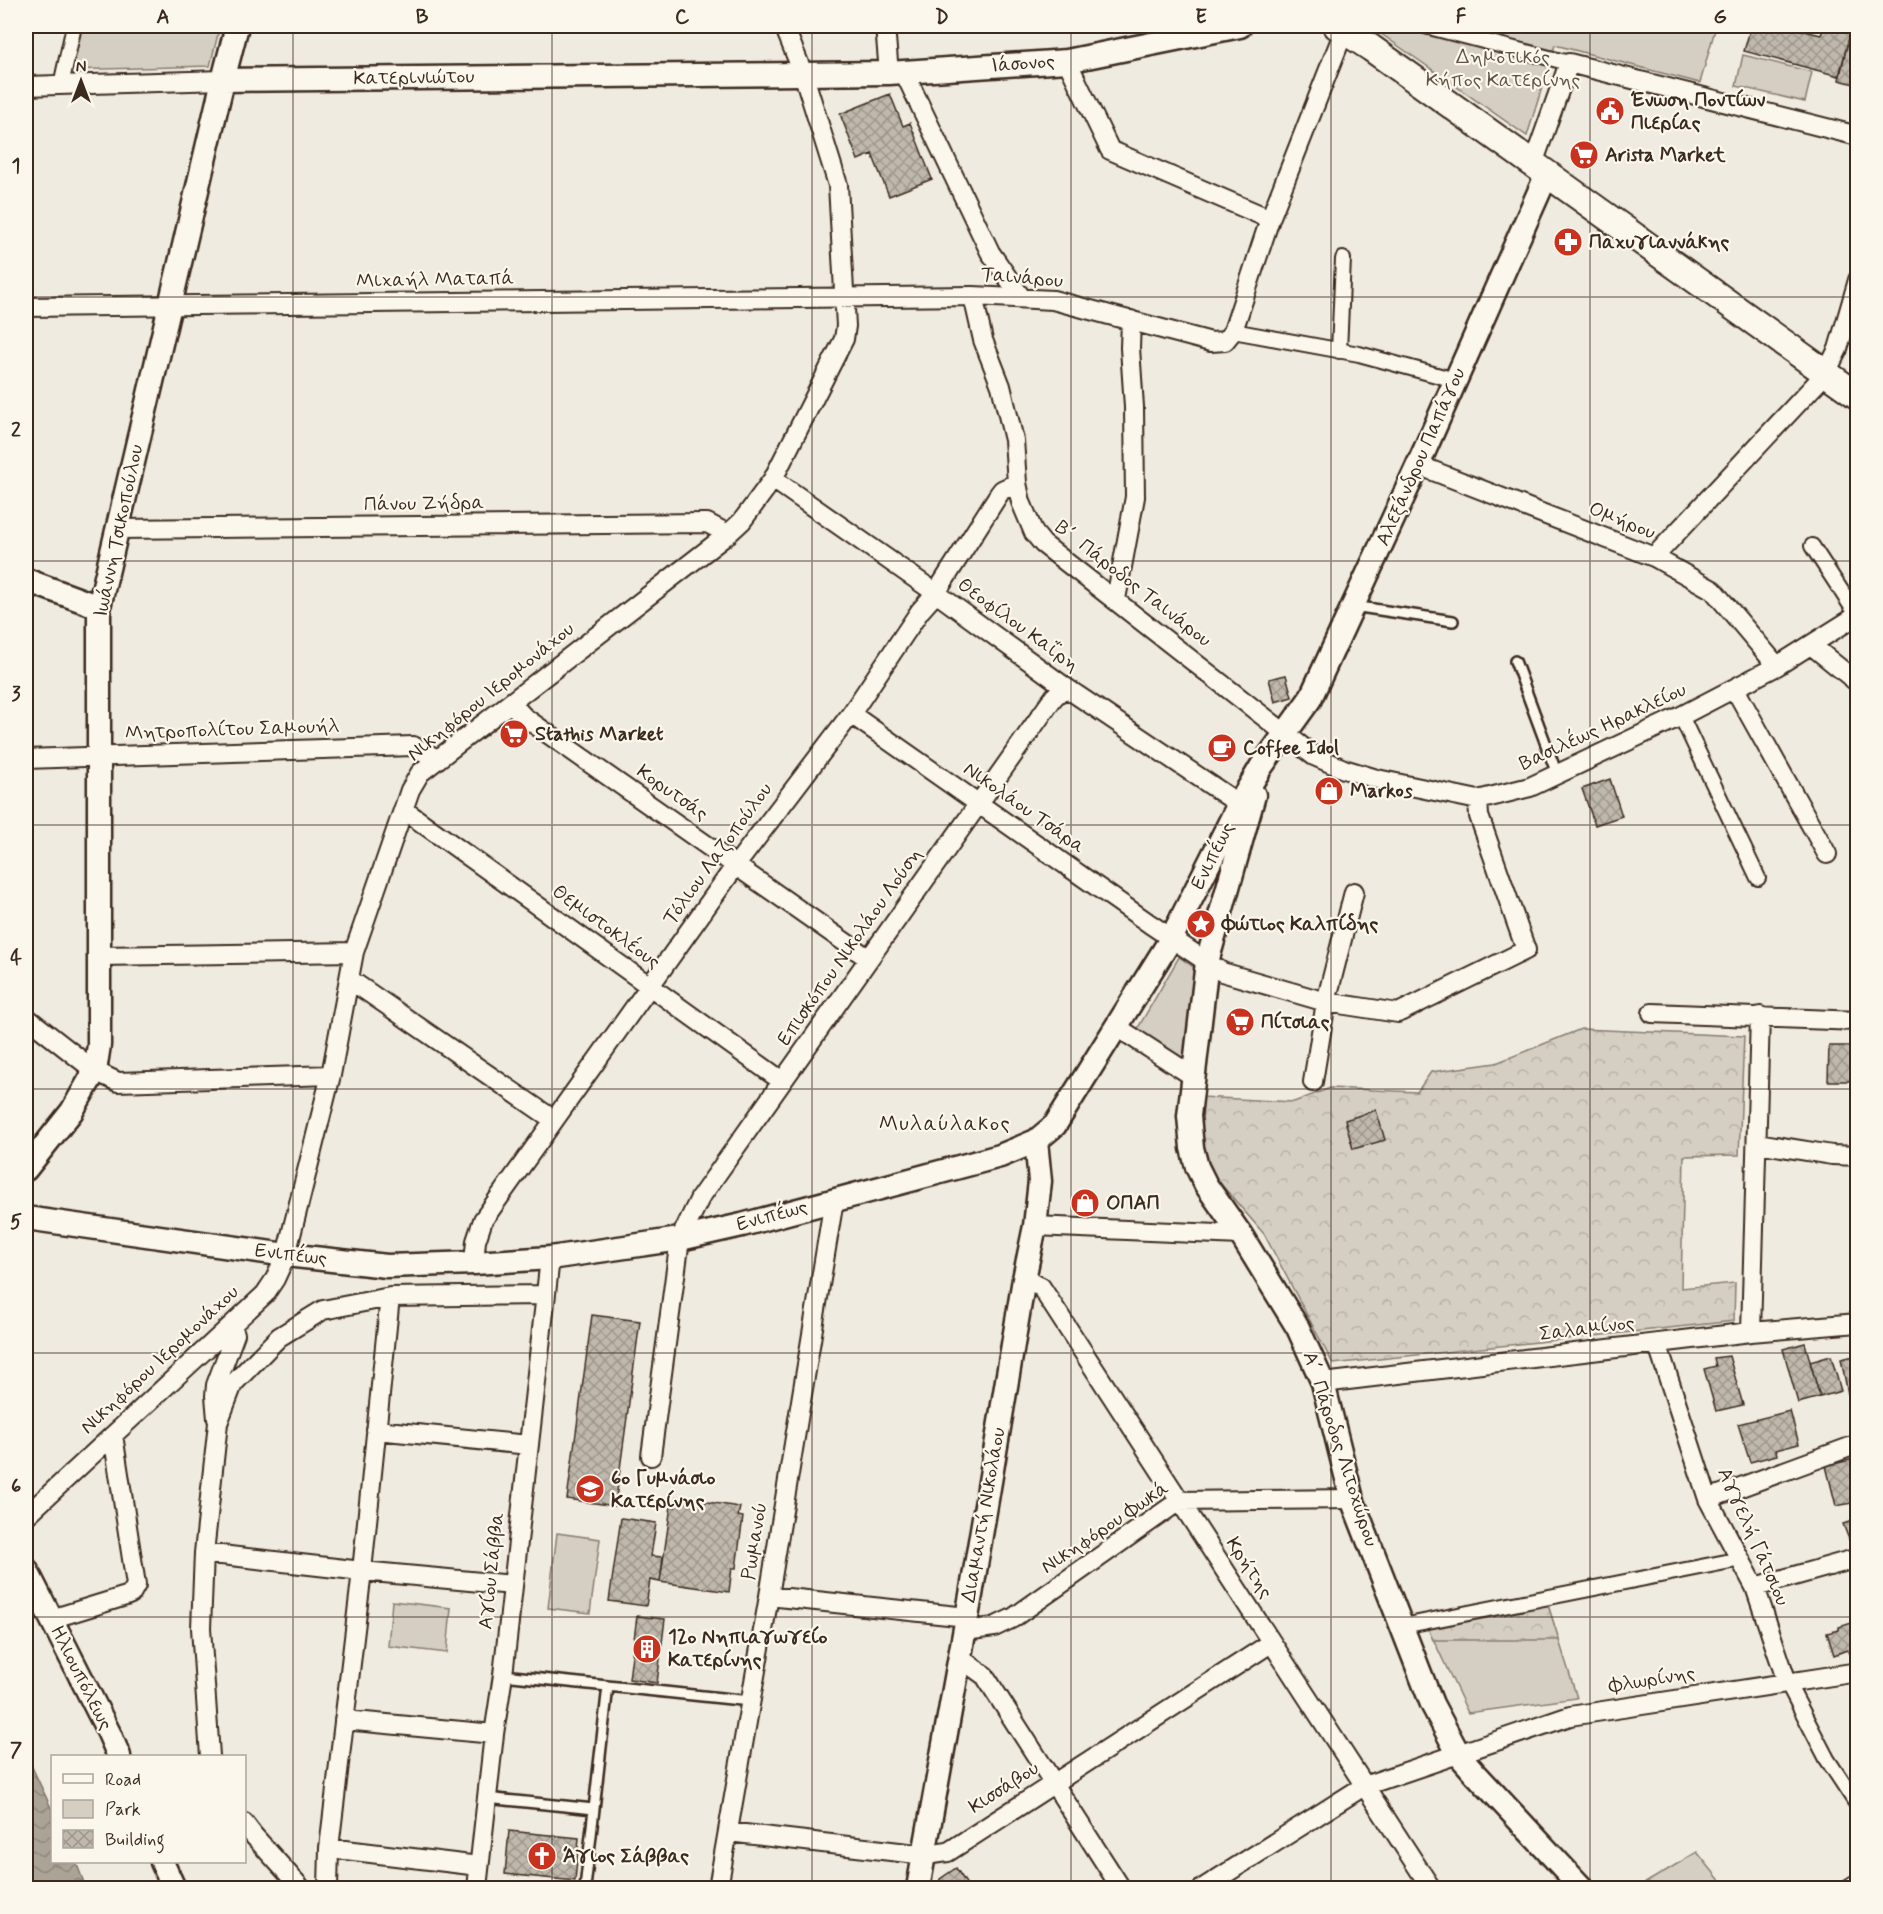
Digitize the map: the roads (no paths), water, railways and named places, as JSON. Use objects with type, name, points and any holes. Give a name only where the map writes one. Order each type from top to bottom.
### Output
[{"type":"main road","points":[[1348,27],[1371,48],[1857,396]]},
{"type":"street","points":[[61,85],[74,26]]},
{"type":"street","name":"Ιωάννη Τσικοπούλου","points":[[26,1169],[72,1111],[94,1071],[99,1045],[99,606],[237,26]]},
{"type":"street","name":"Νικηφόρου Ιερομονάχου","points":[[26,1516],[265,1294],[275,1279],[286,1255],[332,1075],[354,952],[410,790],[420,773],[728,534],[741,521],[773,479],[844,339],[846,326],[838,185],[802,73],[784,26]]},
{"type":"street","points":[[885,26],[896,72],[990,252],[1021,297]]},
{"type":"street","name":"Ιάσονος","points":[[802,73],[896,72],[1067,61],[1240,26]]},
{"type":"street","points":[[1425,26],[1857,136]]},
{"type":"street","points":[[1229,336],[1270,219],[1348,27]]},
{"type":"street","points":[[1067,61],[1110,150],[1270,219]]},
{"type":"street","points":[[1540,169],[1569,63]]},
{"type":"street","name":"Κατερινιώτου","points":[[26,86],[223,80],[802,73]]},
{"type":"street","name":"Αλεξάνδρου Παπάγου","points":[[1285,734],[1310,699],[1418,465],[1455,380],[1540,169]]},
{"type":"street","points":[[1339,351],[1343,259]]},
{"type":"street","points":[[1654,557],[1826,373],[1838,349],[1857,280]]},
{"type":"street","name":"Ταινάρου","points":[[846,298],[973,296],[1053,300],[1211,342],[1229,336],[1359,354],[1455,380]]},
{"type":"street","name":"Β΄ Πάροδος Ταινάρου","points":[[973,296],[983,340],[1001,386],[1014,440],[1017,483],[1021,502],[1034,533],[1043,544],[1116,599],[1285,734]]},
{"type":"street","name":"Μιχαήλ Ματαπά","points":[[26,307],[846,298]]},
{"type":"street","points":[[1116,599],[1135,497],[1131,320]]},
{"type":"street","name":"Ομήρου","points":[[1418,465],[1654,557],[1713,590],[1777,666]]},
{"type":"street","name":"Θεοφίλου Καΐρη","points":[[773,479],[1065,687],[1239,804]]},
{"type":"street","name":"Τόλιου Λαζοπούλου","points":[[474,1263],[476,1240],[483,1220],[736,865],[851,714],[920,611],[936,593],[999,494],[1002,490],[1017,483]]},
{"type":"street","name":"Πάνου Ζήδρα","points":[[117,530],[707,523],[728,534]]},
{"type":"street","points":[[1812,546],[1857,615]]},
{"type":"street","points":[[26,580],[99,606]]},
{"type":"street","name":"Βασιλέως Ηρακλείου","points":[[1285,734],[1314,756],[1344,769],[1377,779],[1478,800],[1530,787],[1681,716],[1777,666],[1857,615]]},
{"type":"street","points":[[1811,645],[1857,682]]},
{"type":"street","name":"Επισκόπου Νικολάου Λούση","points":[[651,1456],[680,1239],[700,1198],[978,803],[1054,697],[1065,687]]},
{"type":"street","points":[[1735,689],[1827,854]]},
{"type":"street","name":"Κορυτσάς","points":[[511,703],[524,717],[869,959]]},
{"type":"street","name":"Νικολάου Τσάρα","points":[[851,714],[1171,939],[1222,972],[1326,1002],[1398,1013],[1526,950],[1479,816],[1478,800]]},
{"type":"street","points":[[1681,716],[1758,878]]},
{"type":"street","name":"Ενιπέως","points":[[26,1218],[286,1255],[387,1266],[474,1263],[550,1258],[680,1239],[1000,1156],[1036,1141],[1055,1125],[1171,939],[1239,804],[1261,767],[1285,734]]},
{"type":"street","name":"Μητροπολίτου Σαμουήλ","points":[[26,759],[413,746],[437,759]]},
{"type":"street","name":"Α΄ Πάροδος Λιτοχώρου","points":[[1261,767],[1207,962],[1189,1116],[1192,1148],[1197,1167],[1206,1185],[1241,1235],[1298,1328],[1323,1383],[1352,1499],[1432,1704],[1459,1755],[1582,1888]]},
{"type":"street","name":"Θεμιστοκλέους","points":[[404,810],[782,1081]]},
{"type":"street","points":[[1313,1082],[1326,1002],[1354,892]]},
{"type":"street","points":[[99,956],[354,952]]},
{"type":"street","points":[[349,979],[554,1120]]},
{"type":"street","points":[[1652,1013],[1857,1021]]},
{"type":"street","points":[[1751,1332],[1760,1016]]},
{"type":"street","points":[[26,1017],[94,1071],[118,1082],[332,1075]]},
{"type":"street","points":[[1117,1027],[1194,1077]]},
{"type":"street","name":"Διαμαντή Νικολάου","points":[[918,1888],[1035,1226],[1040,1181],[1036,1141]]},
{"type":"street","points":[[1757,1143],[1832,1155],[1857,1156]]},
{"type":"street","name":"Ρωμανού","points":[[718,1888],[834,1200]]},
{"type":"street","points":[[1035,1226],[1241,1235]]},
{"type":"street","name":"Αγίου Σάββα","points":[[477,1888],[550,1258]]},
{"type":"street","name":"Κρήτης","points":[[1024,1279],[1041,1287],[1431,1888]]},
{"type":"street","points":[[218,1423],[233,1384],[279,1337],[323,1310],[390,1297],[545,1295]]},
{"type":"street","points":[[328,1888],[329,1848],[362,1571],[390,1297]]},
{"type":"street","name":"Σαλαμίνος","points":[[1323,1383],[1751,1332],[1857,1323]]},
{"type":"street","points":[[210,1755],[201,1628],[204,1553],[218,1423],[216,1385],[235,1334],[231,1326]]},
{"type":"street","name":"Αγγελή Γάτσιου","points":[[1657,1343],[1708,1499],[1755,1587],[1788,1682],[1827,1759],[1857,1806]]},
{"type":"street","points":[[376,1430],[529,1445]]},
{"type":"street","points":[[51,1619],[131,1594],[136,1585],[113,1435]]},
{"type":"street","points":[[1708,1499],[1857,1444]]},
{"type":"street","name":"Νικηφόρου Φωκά","points":[[769,1596],[994,1627],[1013,1618],[1179,1501],[1352,1499]]},
{"type":"street","points":[[204,1553],[513,1585]]},
{"type":"street","points":[[1755,1587],[1857,1558]]},
{"type":"street","points":[[1403,1626],[1741,1559]]},
{"type":"street","name":"Ηλιουπόλεως","points":[[26,1569],[109,1733],[118,1755]]},
{"type":"street","name":"Κισσάβου","points":[[728,1832],[925,1855],[948,1852],[1271,1643]]},
{"type":"street","points":[[960,1659],[985,1676],[1120,1888]]},
{"type":"street","name":"Φλωρίνης","points":[[1203,1888],[1364,1786],[1570,1716],[1857,1672]]},
{"type":"street","points":[[344,1720],[494,1734]]},
{"type":"street","points":[[246,1826],[301,1888]]},
{"type":"street","points":[[329,1848],[479,1866]]},
{"type":"street","points":[[162,1863],[174,1888]]},
{"type":"street","points":[[1850,1888],[1857,1883]]},
{"type":"lane","points":[[1353,606],[1454,621]]},
{"type":"lane","points":[[1515,661],[1557,774]]},
{"type":"lane","points":[[503,1675],[750,1701]]},
{"type":"lane","points":[[585,1888],[608,1686]]},
{"type":"lane","points":[[486,1798],[594,1809]]},
{"type":"water","points":[[26,1754],[51,1808],[51,1863],[76,1863],[86,1888],[26,1888]]},
{"type":"place","name":"Ένωση Ποντίων Πιερίας","points":[[1610,111]]},
{"type":"place","name":"Arista Market","points":[[1584,155]]},
{"type":"place","name":"Παχυγιαννάκης","points":[[1568,242]]},
{"type":"place","name":"Stathis Market","points":[[514,734]]},
{"type":"place","name":"Coffee Idol","points":[[1222,748]]},
{"type":"place","name":"Markos","points":[[1329,791]]},
{"type":"place","name":"Φώτιος Καλπίδης","points":[[1201,924]]},
{"type":"place","name":"Πίτσιας","points":[[1240,1022]]},
{"type":"place","name":"ΟΠΑΠ","points":[[1085,1203]]},
{"type":"place","name":"6ο Γυμνάσιο Κατερίνης","points":[[590,1489]]},
{"type":"place","name":"12ο Νηπιαγωγείο Κατερίνης","points":[[647,1649]]},
{"type":"place","name":"Άγιος Σάββας","points":[[542,1856]]},
{"type":"district","name":"Μυλαύλακος","points":[[945,1124]]},
{"type":"park label","name":"Δημοτικός Κήπος Κατερίνης","points":[[1503,68]]}]
